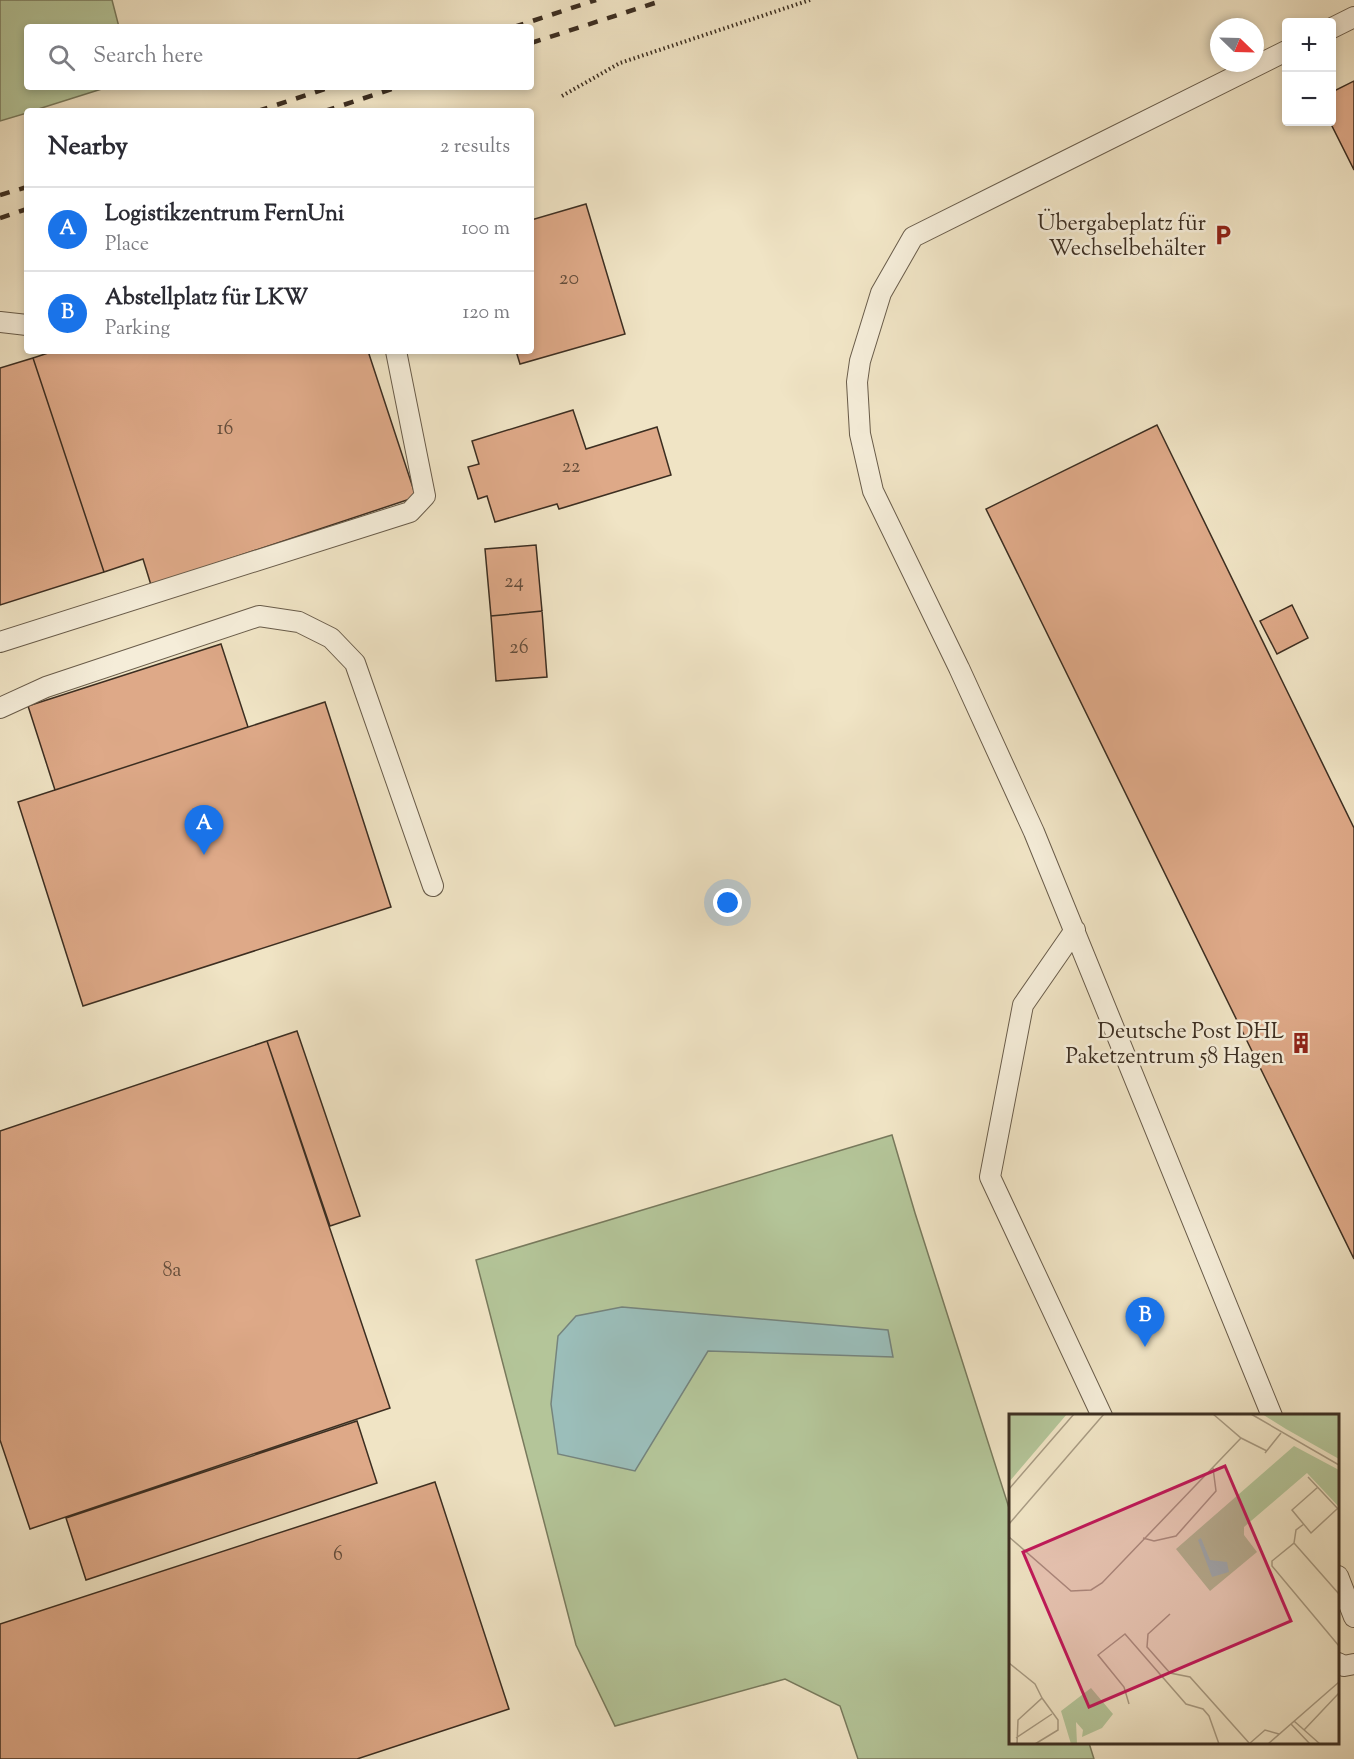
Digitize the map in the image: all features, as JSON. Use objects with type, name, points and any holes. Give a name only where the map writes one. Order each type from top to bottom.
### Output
[{"type":"lane","points":[[1336,26],[1354,17]]},
{"type":"lane","points":[[1271,1414],[1034,832],[964,678],[873,491],[860,434],[858,382],[860,361],[881,293],[913,237],[1282,53]]},
{"type":"lane","points":[[0,322],[24,325]]},
{"type":"lane","points":[[0,642],[410,512],[425,496],[397,354]]},
{"type":"lane","points":[[0,708],[46,687],[259,616],[298,622],[331,638],[355,663],[433,886]]},
{"type":"lane","points":[[1075,930],[1023,1005],[990,1177],[1101,1414]]},
{"type":"lane","points":[[1339,1579],[1354,1617]]},
{"type":"lane","points":[[1339,1664],[1344,1666],[1354,1664]]},
{"type":"path","points":[[562,96],[620,63],[810,0]]},
{"type":"green space","points":[[0,0],[112,0],[118,24],[24,24],[24,90],[98,90],[42,108],[24,108],[24,114],[0,121]]},
{"type":"green space","points":[[892,1135],[1009,1508],[1009,1744],[1089,1744],[1094,1759],[858,1759],[840,1706],[785,1679],[615,1726],[576,1645],[476,1260]]},
{"type":"water","points":[[622,1307],[888,1330],[893,1357],[708,1351],[635,1471],[558,1454],[551,1404],[558,1336],[576,1316]]},
{"type":"building","points":[[1354,81],[1354,170],[1332,126],[1336,126],[1336,90]]},
{"type":"building","points":[[586,204],[625,334],[520,364],[517,354],[534,354],[534,219]]},
{"type":"building","points":[[45,354],[369,354],[416,497],[151,585],[143,559],[104,572],[33,358]]},
{"type":"building","points":[[33,358],[104,572],[0,605],[0,368]]},
{"type":"building","points":[[573,410],[586,449],[657,427],[671,475],[559,509],[557,504],[495,522],[487,496],[478,499],[468,467],[479,464],[472,441]]},
{"type":"building","name":"Deutsche Post DHL Paketzentrum 58 Hagen","points":[[1157,425],[1354,828],[1354,1259],[986,509]]},
{"type":"building","points":[[536,545],[542,611],[491,616],[485,549]]},
{"type":"building","points":[[1292,605],[1308,638],[1277,654],[1260,621]]},
{"type":"building","points":[[542,611],[547,677],[496,681],[491,616]]},
{"type":"building","points":[[221,644],[248,727],[55,790],[28,706]]},
{"type":"building","points":[[325,702],[391,907],[83,1006],[18,802]]},
{"type":"building","points":[[297,1031],[360,1216],[330,1226],[267,1041]]},
{"type":"building","points":[[267,1041],[390,1408],[30,1529],[0,1440],[0,1131]]},
{"type":"building","points":[[357,1421],[377,1483],[86,1580],[66,1518]]},
{"type":"building","points":[[435,1482],[509,1709],[357,1759],[0,1759],[0,1624]]},
{"type":"railway","points":[[523,24],[596,0]]},
{"type":"railway","points":[[534,42],[664,0]]},
{"type":"railway","points":[[267,108],[322,90]]},
{"type":"railway","points":[[334,108],[389,90]]},
{"type":"railway","points":[[0,195],[24,188]]},
{"type":"railway","points":[[0,218],[24,210]]},
{"type":"place","name":"Übergabeplatz für Wechselbehälter","points":[[1223,235]]},
{"type":"place","name":"Logistikzentrum FernUni","points":[[204,855]]},
{"type":"place","name":"Deutsche Post DHL Paketzentrum 58 Hagen","points":[[1301,1043]]},
{"type":"place","name":"Abstellplatz für LKW","points":[[1145,1347]]}]
